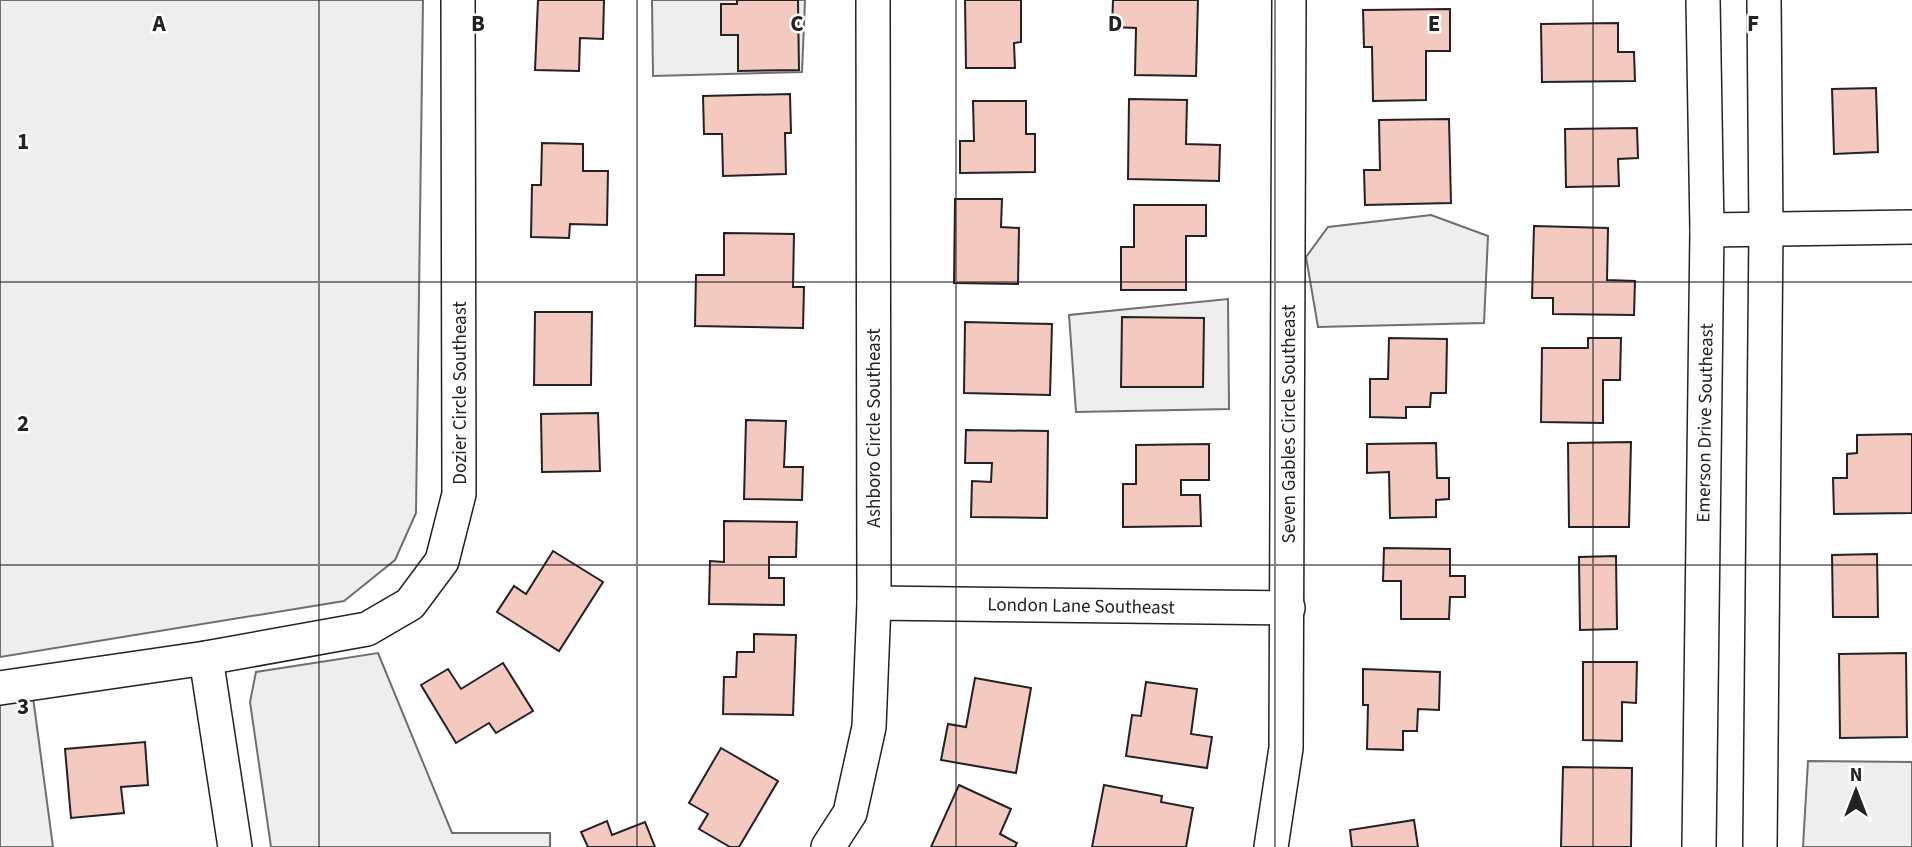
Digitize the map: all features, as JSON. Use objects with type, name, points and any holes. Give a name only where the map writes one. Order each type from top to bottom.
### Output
[{"type":"street","name":"Dozier Circle Southeast","points":[[0,688],[206,658],[367,629],[410,604],[442,561],[460,494],[458,0]]},
{"type":"street","name":"Ashboro Circle Southeast","points":[[828,847],[850,813],[869,727],[874,603],[873,0]]},
{"type":"street","name":"Seven Gables Circle Southeast","points":[[1270,847],[1286,748],[1289,0]]},
{"type":"street","name":"Emerson Drive Southeast","points":[[1699,847],[1707,230],[1703,0]]},
{"type":"street","points":[[1760,847],[1766,229],[1764,0]]},
{"type":"street","points":[[1707,230],[1912,227]]},
{"type":"street","name":"London Lane Southeast","points":[[874,603],[1288,608]]},
{"type":"street","points":[[206,658],[235,847]]},
{"type":"shaded area","points":[[0,0],[423,0],[416,513],[395,560],[344,601],[0,657]]},
{"type":"shaded area","points":[[652,0],[805,0],[802,72],[653,76]]},
{"type":"shaded area","points":[[1431,215],[1488,236],[1484,323],[1318,327],[1306,257],[1328,227]]},
{"type":"shaded area","points":[[1228,299],[1229,409],[1076,412],[1069,315]]},
{"type":"shaded area","points":[[378,653],[452,833],[550,833],[550,847],[271,847],[250,702],[256,672]]},
{"type":"shaded area","points":[[33,697],[53,847],[0,847],[0,704]]},
{"type":"shaded area","points":[[1808,761],[1912,762],[1912,847],[1803,847]]},
{"type":"building","points":[[538,0],[604,0],[603,39],[580,38],[579,71],[535,70]]},
{"type":"building","points":[[737,0],[798,0],[799,70],[738,71],[738,35],[721,35],[721,4],[737,4]]},
{"type":"building","points":[[965,0],[1021,0],[1021,42],[1014,43],[1015,68],[966,68]]},
{"type":"building","points":[[1113,0],[1198,0],[1196,76],[1135,75],[1136,28],[1112,27]]},
{"type":"building","points":[[1450,9],[1450,51],[1426,51],[1426,100],[1373,101],[1372,47],[1364,47],[1363,10]]},
{"type":"building","points":[[1618,23],[1618,52],[1634,52],[1635,81],[1542,82],[1541,24]]},
{"type":"building","points":[[1876,88],[1878,152],[1834,154],[1832,89]]},
{"type":"building","points":[[790,94],[791,133],[785,133],[786,174],[723,176],[722,134],[704,134],[703,96]]},
{"type":"building","points":[[1129,99],[1187,100],[1186,144],[1220,145],[1219,181],[1128,179]]},
{"type":"building","points":[[973,101],[1026,101],[1026,134],[1035,134],[1035,172],[960,173],[960,141],[974,141]]},
{"type":"building","points":[[1449,119],[1451,203],[1365,205],[1364,170],[1380,170],[1379,120]]},
{"type":"building","points":[[1637,128],[1638,158],[1618,159],[1619,186],[1566,187],[1565,129]]},
{"type":"building","points":[[542,143],[583,144],[583,171],[608,171],[607,225],[570,224],[569,238],[531,237],[532,185],[541,185]]},
{"type":"building","points":[[955,199],[1002,199],[1001,227],[1019,228],[1018,284],[954,283]]},
{"type":"building","points":[[1134,205],[1206,205],[1206,236],[1186,236],[1186,290],[1121,290],[1121,247],[1134,247]]},
{"type":"building","points":[[1534,226],[1608,228],[1607,280],[1635,281],[1634,315],[1553,314],[1553,298],[1532,298]]},
{"type":"building","points":[[724,233],[794,234],[793,287],[804,287],[803,328],[695,326],[696,275],[724,275]]},
{"type":"building","points":[[535,312],[592,312],[591,385],[534,385]]},
{"type":"building","points":[[1122,317],[1204,318],[1203,387],[1121,387]]},
{"type":"building","points":[[965,322],[1052,324],[1050,395],[964,393]]},
{"type":"building","points":[[1389,338],[1447,339],[1446,393],[1431,393],[1430,407],[1406,407],[1406,418],[1370,417],[1370,379],[1388,379]]},
{"type":"building","points":[[1588,338],[1621,338],[1620,380],[1603,380],[1603,423],[1541,422],[1542,348],[1588,348]]},
{"type":"building","points":[[598,413],[600,471],[542,472],[541,414]]},
{"type":"building","points":[[746,420],[786,421],[784,467],[803,467],[802,500],[744,499]]},
{"type":"building","points":[[966,430],[1048,431],[1047,518],[971,517],[972,481],[991,482],[992,463],[965,463]]},
{"type":"building","points":[[1912,434],[1912,513],[1834,514],[1833,478],[1847,478],[1847,454],[1857,453],[1857,435]]},
{"type":"building","points":[[1631,442],[1629,527],[1569,527],[1568,443]]},
{"type":"building","points":[[1436,443],[1437,478],[1449,478],[1449,499],[1436,500],[1436,517],[1390,518],[1389,472],[1367,473],[1367,444]]},
{"type":"building","points":[[1209,444],[1209,480],[1181,480],[1181,495],[1200,495],[1201,526],[1123,527],[1123,484],[1136,484],[1136,445]]},
{"type":"building","points":[[724,521],[797,522],[796,557],[769,557],[769,578],[784,578],[784,605],[709,604],[710,561],[724,562]]},
{"type":"building","points":[[1384,548],[1450,549],[1450,576],[1465,576],[1465,597],[1450,597],[1449,619],[1401,619],[1401,581],[1383,581]]},
{"type":"building","points":[[553,551],[603,582],[559,651],[497,612],[514,586],[526,594]]},
{"type":"building","points":[[1877,554],[1878,617],[1833,617],[1832,555]]},
{"type":"building","points":[[1616,556],[1617,629],[1580,630],[1579,557]]},
{"type":"building","points":[[754,634],[796,635],[793,715],[723,714],[724,677],[736,677],[737,652],[754,652]]},
{"type":"building","points":[[1906,653],[1907,737],[1840,738],[1839,654]]},
{"type":"building","points":[[1583,662],[1637,662],[1636,703],[1622,702],[1622,741],[1583,740]]},
{"type":"building","points":[[503,663],[533,711],[496,733],[489,723],[456,743],[421,685],[448,669],[461,689]]},
{"type":"building","points":[[1363,669],[1440,672],[1439,710],[1418,709],[1417,731],[1403,731],[1403,750],[1367,749],[1368,705],[1363,705]]},
{"type":"building","points":[[975,678],[1031,688],[1016,773],[941,760],[948,724],[966,727]]},
{"type":"building","points":[[1146,682],[1197,689],[1191,734],[1212,737],[1207,768],[1126,756],[1132,715],[1141,716]]},
{"type":"building","points":[[145,742],[148,785],[121,787],[124,813],[71,818],[65,749]]},
{"type":"building","points":[[721,748],[778,781],[739,847],[730,847],[699,829],[708,814],[689,803]]},
{"type":"building","points":[[1563,767],[1632,768],[1631,847],[1561,847]]},
{"type":"building","points":[[959,785],[1011,809],[1000,834],[1017,843],[1015,847],[931,847]]},
{"type":"building","points":[[1104,785],[1162,796],[1161,802],[1193,808],[1186,847],[1092,847]]},
{"type":"building","points":[[1414,820],[1418,847],[1352,847],[1350,830]]},
{"type":"building","points":[[607,821],[612,835],[645,822],[655,847],[588,847],[581,832]]}]
